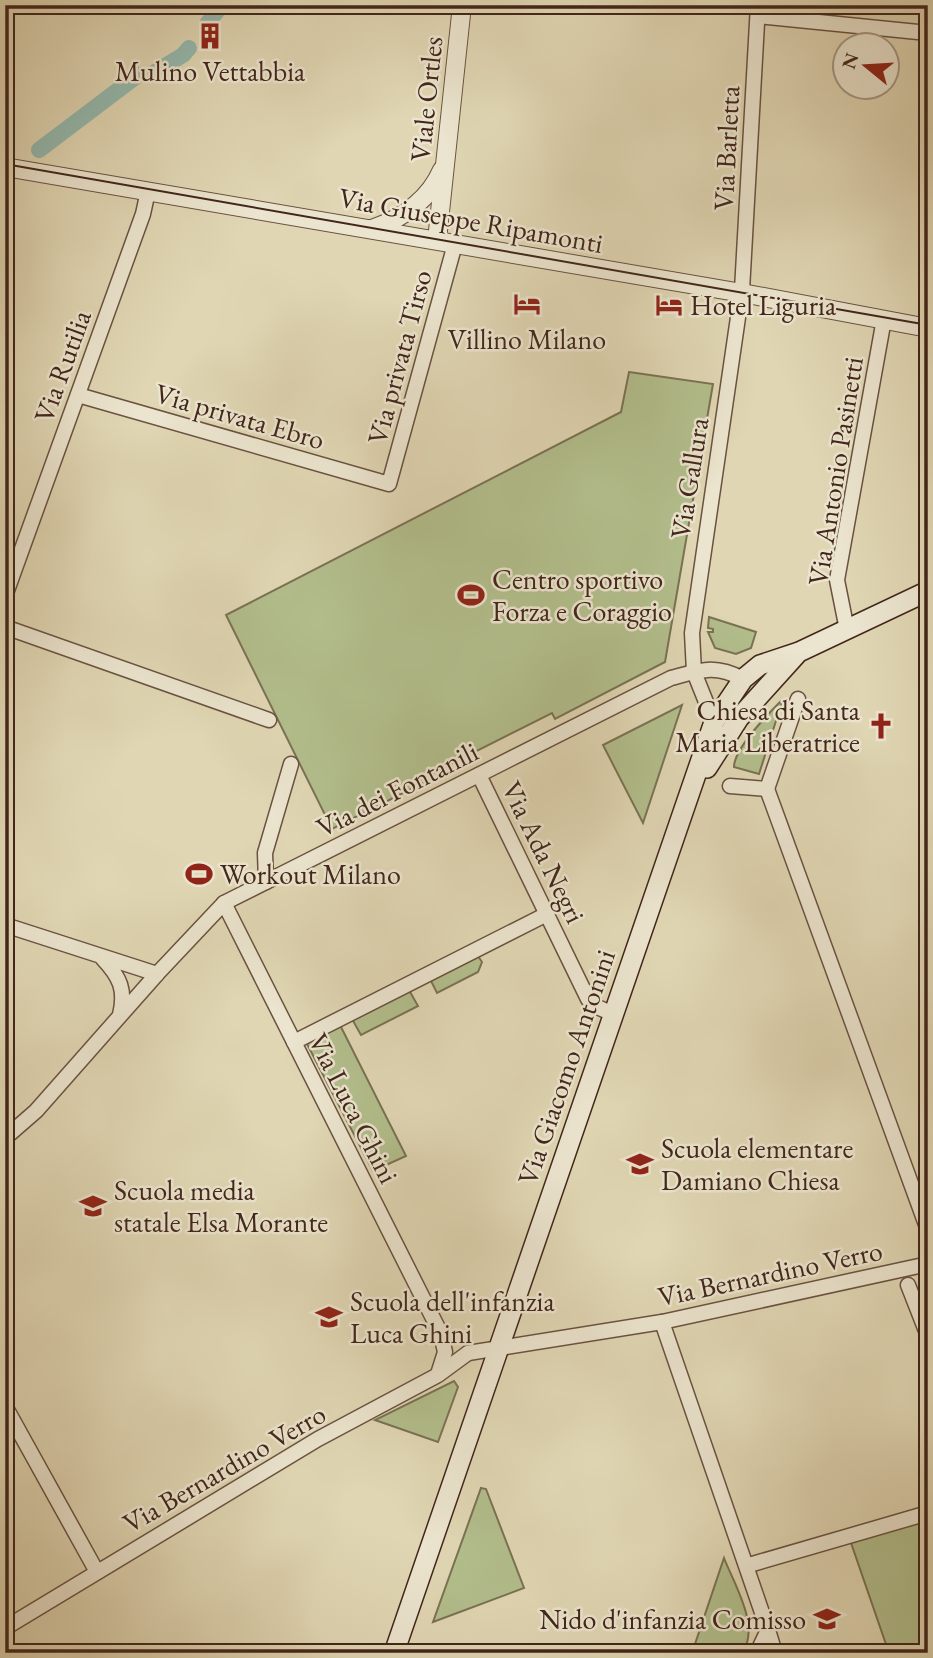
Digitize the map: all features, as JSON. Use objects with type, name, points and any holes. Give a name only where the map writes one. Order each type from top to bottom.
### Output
[{"type":"main road","points":[[686,803],[714,722],[743,679],[760,665],[799,652],[928,591]]},
{"type":"main road","points":[[686,803],[739,718],[799,652]]},
{"type":"main road","name":"Via Giacomo Antonini","points":[[396,1650],[686,803]]},
{"type":"street","name":"Viale Ortles","points":[[437,240],[462,5]]},
{"type":"street","points":[[758,10],[928,33]]},
{"type":"street","name":"Via Barletta","points":[[742,293],[758,10]]},
{"type":"street","points":[[371,229],[401,216],[422,200],[438,179],[446,160]]},
{"type":"street","name":"Via Giuseppe Ripamonti","points":[[5,167],[742,293],[928,328]]},
{"type":"street","name":"Via Rutilia","points":[[5,596],[143,214],[148,191]]},
{"type":"street","name":"Via privata Tirso","points":[[389,484],[455,244]]},
{"type":"street","name":"Via Gallura","points":[[694,672],[693,616],[742,293]]},
{"type":"street","name":"Via Antonio Pasinetti","points":[[847,630],[840,607],[837,580],[884,319]]},
{"type":"street","name":"Via privata Ebro","points":[[78,395],[389,484]]},
{"type":"street","points":[[5,627],[269,720]]},
{"type":"street","name":"Via dei Fontanili","points":[[5,1138],[36,1111],[156,974],[224,903],[668,680],[694,672],[725,670],[743,679]]},
{"type":"street","points":[[694,672],[714,722]]},
{"type":"street","points":[[798,699],[767,789],[928,1230]]},
{"type":"street","points":[[266,882],[265,853],[291,764]]},
{"type":"street","name":"Via Ada Negri","points":[[479,775],[588,999],[613,1014]]},
{"type":"street","points":[[730,786],[767,789]]},
{"type":"street","name":"Via Luca Ghini","points":[[224,903],[441,1334]]},
{"type":"street","points":[[294,1042],[547,915]]},
{"type":"street","points":[[5,925],[156,974]]},
{"type":"street","points":[[102,958],[121,981],[123,1003],[120,1015]]},
{"type":"street","name":"Via Bernardino Verro","points":[[499,1350],[662,1322],[928,1264]]},
{"type":"street","points":[[908,1285],[928,1336]]},
{"type":"street","points":[[662,1322],[748,1565],[775,1653]]},
{"type":"street","points":[[441,1334],[468,1353],[499,1350]]},
{"type":"street","points":[[438,1375],[445,1352],[441,1334]]},
{"type":"street","name":"Via Bernardino Verro","points":[[5,1628],[318,1439],[438,1375],[468,1353]]},
{"type":"street","points":[[5,1406],[97,1572]]},
{"type":"street","points":[[748,1565],[928,1513]]},
{"type":"street","points":[[757,1653],[768,1630]]},
{"type":"green space","name":"Centro sportivo Forza e Coraggio","points":[[629,372],[713,384],[665,662],[555,719],[552,713],[427,776],[429,780],[332,829],[226,615],[621,412]]},
{"type":"green space","points":[[709,617],[756,632],[751,648],[736,654],[715,648],[708,632],[713,632],[713,629],[708,628]]},
{"type":"green space","points":[[783,699],[759,774],[734,767],[746,741]]},
{"type":"green space","points":[[682,705],[643,823],[603,745]]},
{"type":"green space","points":[[478,956],[482,962],[478,972],[437,993],[430,979]]},
{"type":"green space","points":[[409,990],[418,1006],[361,1035],[352,1019]]},
{"type":"green space","points":[[340,1025],[406,1156],[373,1171],[306,1042]]},
{"type":"green space","points":[[454,1381],[458,1387],[438,1442],[375,1420]]},
{"type":"green space","points":[[481,1488],[486,1489],[524,1588],[433,1622]]},
{"type":"green space","points":[[928,1518],[928,1653],[889,1653],[850,1540]]},
{"type":"green space","points":[[724,1558],[744,1606],[749,1631],[747,1643],[742,1653],[692,1653]]},
{"type":"waterway","points":[[207,24],[222,5]]},
{"type":"waterway","points":[[155,72],[183,55],[189,48]]},
{"type":"waterway","points":[[39,150],[138,75]]},
{"type":"tram line","points":[[5,164],[928,325]]},
{"type":"place","name":"Mulino Vettabbia","points":[[210,36]]},
{"type":"place","name":"Villino Milano","points":[[527,304]]},
{"type":"place","name":"Hotel Liguria","points":[[669,305]]},
{"type":"place","name":"Centro sportivo Forza e Coraggio","points":[[471,595]]},
{"type":"place","name":"Chiesa di Santa Maria Liberatrice","points":[[881,726]]},
{"type":"place","name":"Workout Milano","points":[[199,874]]},
{"type":"place","name":"Scuola elementare Damiano Chiesa","points":[[640,1164]]},
{"type":"place","name":"Scuola media statale Elsa Morante","points":[[93,1206]]},
{"type":"place","name":"Scuola dell'infanzia Luca Ghini","points":[[329,1317]]},
{"type":"place","name":"Nido d'infanzia Comisso","points":[[827,1619]]}]
